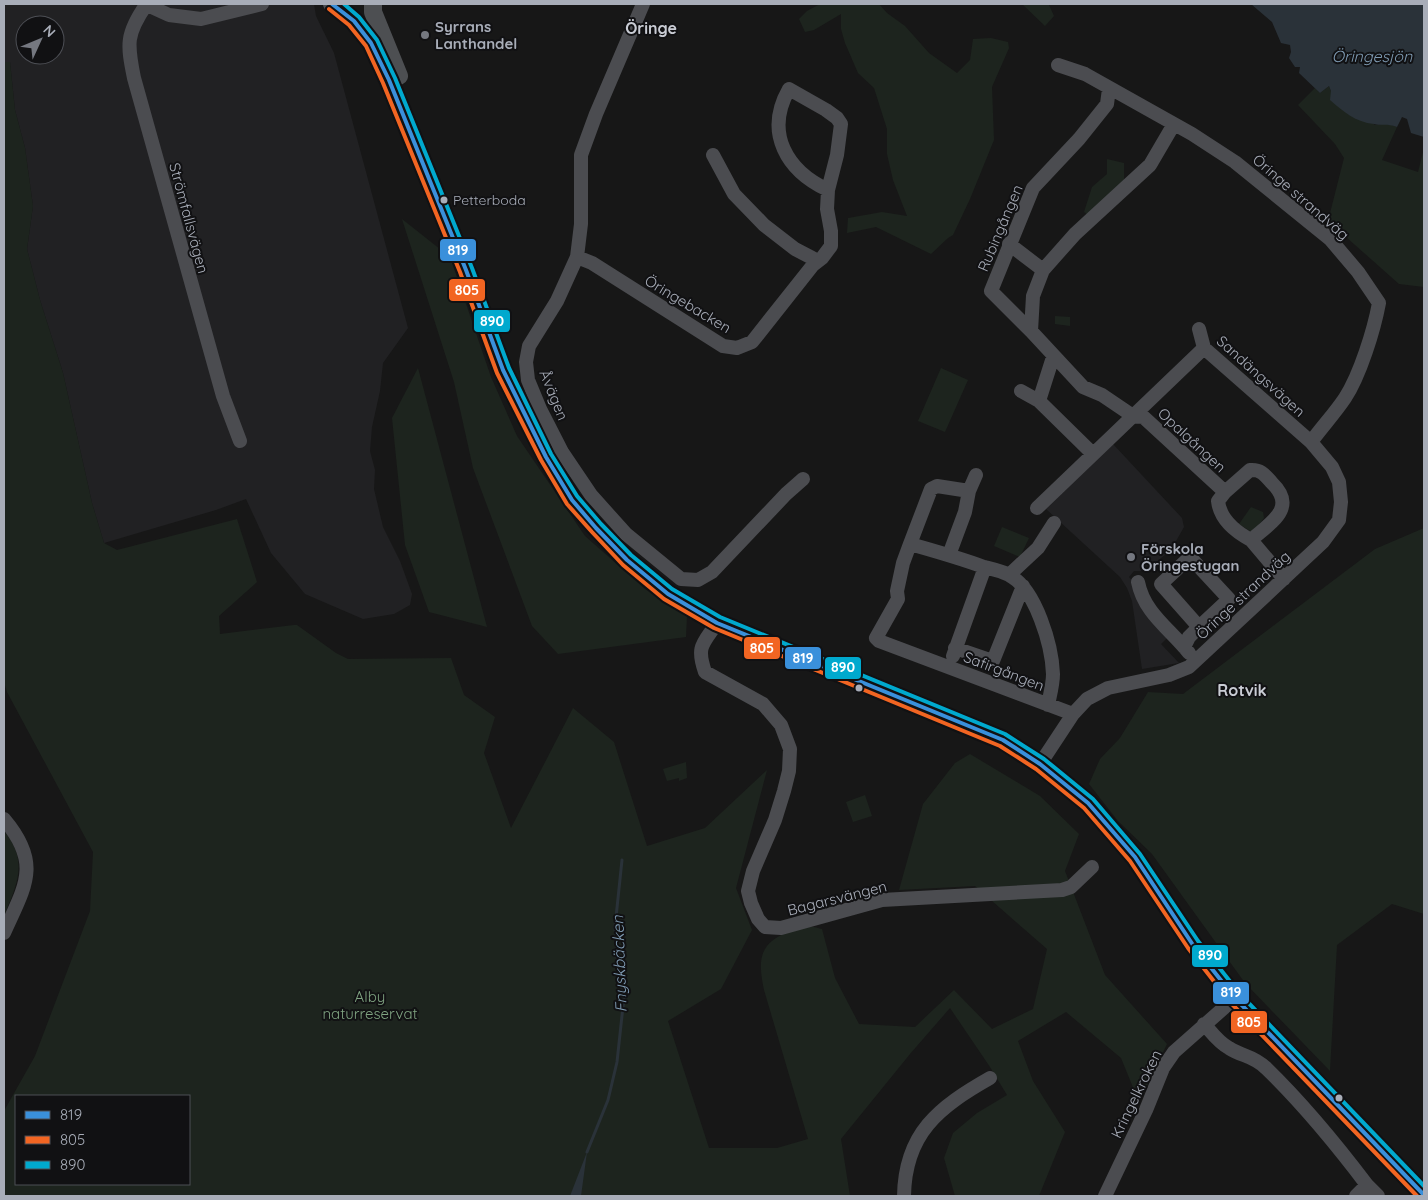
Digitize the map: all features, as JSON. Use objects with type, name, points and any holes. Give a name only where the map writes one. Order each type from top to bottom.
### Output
[{"type":"main road","points":[[335,6],[357,8],[366,4]]},
{"type":"main road","points":[[373,4],[373,12],[455,226],[466,270]]},
{"type":"main road","points":[[335,6],[354,21],[371,43],[389,80],[466,270],[503,370],[546,456],[572,500],[596,528],[627,560],[668,594],[718,623],[1003,740],[1040,764],[1088,803],[1135,857],[1193,945],[1235,998],[1424,1195]]},
{"type":"street","points":[[146,4],[169,16],[201,19],[262,4]]},
{"type":"street","name":"Strömfallsvägen","points":[[146,4],[130,34],[128,53],[222,396],[240,442]]},
{"type":"street","name":"Åvägen","points":[[643,4],[596,114],[581,155],[581,224],[577,256],[557,301],[528,346],[526,362],[528,380],[540,409],[567,460],[591,495],[626,534],[681,579],[698,580],[712,572],[786,494],[803,479]]},
{"type":"street","name":"Öringe strandväg","points":[[1040,764],[1073,714],[1087,699],[1103,689],[1169,675],[1195,662],[1323,542],[1339,520],[1339,482],[1332,467],[1311,442],[1345,398],[1351,387],[1363,358],[1379,303],[1358,272],[1330,240],[1235,162],[1174,124],[1085,74],[1058,65]]},
{"type":"street","name":"Öringebacken","points":[[577,256],[592,263],[723,346],[737,348],[752,342],[815,263],[822,258],[831,246],[831,231],[827,209],[828,190],[837,155],[841,124],[837,118],[826,110],[789,89],[780,108],[779,126],[782,145],[788,159],[800,172],[812,182],[828,190]]},
{"type":"street","name":"Rubingången","points":[[1109,89],[1107,104],[1079,139],[1033,188],[991,291],[1083,388],[1102,395],[1138,415]]},
{"type":"street","points":[[1031,331],[1033,296],[1043,270],[1075,234],[1150,166],[1174,124]]},
{"type":"street","points":[[713,155],[734,194],[764,225],[815,263]]},
{"type":"street","points":[[1009,244],[1043,270]]},
{"type":"street","name":"Sandängsvägen","points":[[1199,329],[1204,348],[1311,442]]},
{"type":"street","points":[[1037,508],[1093,454],[1138,415],[1204,348]]},
{"type":"street","points":[[1039,401],[1053,357]]},
{"type":"street","points":[[1021,392],[1039,401],[1093,454]]},
{"type":"street","name":"Opalgången","points":[[1138,415],[1224,492]]},
{"type":"street","name":"Opalgången","points":[[1252,540],[1282,511],[1284,503],[1277,488],[1258,470],[1250,470],[1224,492],[1218,501],[1220,512],[1242,535],[1252,540],[1284,579]]},
{"type":"street","points":[[949,555],[976,475]]},
{"type":"street","name":"Safirgången","points":[[970,491],[937,486],[931,489],[903,563],[897,591],[898,599],[876,638],[879,641],[1073,714]]},
{"type":"street","points":[[1009,575],[1038,548],[1054,523]]},
{"type":"street","name":"Safirgången","points":[[910,544],[1009,575],[1022,586],[1032,600],[1046,636],[1051,658],[1053,676],[1048,705]]},
{"type":"street","name":"Öringe strandväg","points":[[1184,647],[1199,626],[1228,599],[1190,557],[1161,584],[1199,626]]},
{"type":"street","name":"Safirgången","points":[[949,667],[985,567]]},
{"type":"street","name":"Öringe strandväg","points":[[1138,582],[1141,596],[1146,606],[1184,647],[1195,662]]},
{"type":"street","name":"Safirgången","points":[[955,648],[992,662],[1022,586]]},
{"type":"street","name":"Bagarsvängen","points":[[718,623],[700,648],[704,672],[763,704],[781,725],[790,749],[789,771],[784,791],[775,820],[753,871],[748,891],[758,920],[765,927],[781,928],[882,900],[1062,890],[1071,887],[1092,867]]},
{"type":"street","points":[[4,820],[17,835],[26,855],[26,884],[4,933]]},
{"type":"street","name":"Kringelkroken","points":[[1106,1196],[1164,1068],[1174,1052],[1235,998]]},
{"type":"street","points":[[1204,1024],[1231,1050],[1250,1056],[1265,1067],[1335,1143],[1378,1196]]},
{"type":"street","points":[[904,1196],[908,1165],[918,1137],[945,1107],[960,1095],[990,1078]]},
{"type":"street","points":[[1356,1196],[1368,1185]]},
{"type":"shaded area","points":[[4,4],[314,4],[316,16],[334,53],[408,328],[383,363],[380,391],[372,427],[370,451],[375,470],[374,489],[383,527],[400,561],[412,594],[410,605],[394,614],[363,619],[305,594],[271,553],[246,499],[216,510],[104,543],[92,503],[63,373],[40,300],[27,249],[33,206],[25,148],[15,110],[10,62],[4,62]]},
{"type":"shaded area","name":"Förskola Öringestugan","points":[[1113,444],[1182,518],[1184,527],[1171,550],[1141,571],[1134,571],[1129,577],[1136,585],[1168,637],[1161,644],[1179,663],[1142,669],[1132,601],[1127,588],[1120,577],[1046,509]]},
{"type":"green space","points":[[820,4],[879,4],[887,13],[905,26],[929,53],[957,73],[970,60],[973,39],[991,38],[1008,42],[1009,48],[992,87],[994,140],[953,235],[931,254],[876,227],[847,233],[848,218],[882,212],[907,216],[893,180],[887,154],[887,129],[874,88],[858,73],[845,43],[841,29],[841,14],[814,30],[805,32],[799,19],[807,11]]},
{"type":"green space","points":[[1022,4],[1050,4],[1054,16],[1045,26]]},
{"type":"green space","name":"Alby naturreservat","points":[[4,62],[10,62],[15,110],[25,148],[33,206],[27,249],[40,300],[63,373],[92,503],[104,543],[117,550],[237,519],[257,582],[219,616],[220,634],[297,625],[336,653],[348,659],[451,658],[464,695],[495,717],[484,753],[511,828],[573,708],[614,742],[647,846],[705,828],[767,770],[736,888],[752,930],[721,989],[668,1021],[709,1148],[777,1148],[808,1139],[764,990],[761,970],[762,955],[766,948],[771,942],[788,932],[805,926],[822,929],[835,978],[859,1024],[915,1027],[954,990],[992,1029],[1033,1009],[1047,949],[975,886],[899,890],[923,804],[955,763],[970,754],[1040,796],[1079,834],[1065,871],[1105,975],[1167,1044],[1139,1102],[1121,1058],[1066,1012],[1018,1041],[1033,1081],[1065,1132],[1039,1196],[955,1196],[944,1158],[953,1133],[977,1113],[1007,1095],[950,1008],[841,1139],[850,1196],[4,1196],[4,1111],[35,1056],[90,911],[93,852],[7,692],[4,682]]},
{"type":"green space","points":[[1329,86],[1331,91],[1375,125],[1387,123],[1397,127],[1382,160],[1418,172],[1424,148],[1424,287],[1399,284],[1328,221],[1344,158],[1335,144],[1298,105],[1315,88],[1320,93]]},
{"type":"green space","points":[[1107,159],[1124,163],[1124,186],[1092,218],[1084,212],[1092,187],[1107,174]]},
{"type":"green space","points":[[402,219],[450,257],[491,377],[517,436],[585,536],[645,589],[687,616],[686,637],[558,654],[532,626],[473,468],[454,382]]},
{"type":"green space","points":[[1055,316],[1070,317],[1070,326],[1055,324]]},
{"type":"green space","points":[[418,368],[487,627],[429,612],[405,545],[392,418]]},
{"type":"green space","points":[[941,368],[968,380],[945,432],[918,421]]},
{"type":"green space","points":[[1251,507],[1263,512],[1264,518],[1253,533],[1239,524]]},
{"type":"green space","points":[[1002,527],[1029,538],[1020,557],[994,546]]},
{"type":"green space","points":[[1424,528],[1424,914],[1392,904],[1337,945],[1330,1071],[1245,983],[1152,854],[1118,821],[1089,784],[1100,759],[1120,738],[1148,692],[1183,694],[1375,549]]},
{"type":"green space","points":[[686,762],[687,778],[679,781],[679,778],[667,781],[663,769]]},
{"type":"green space","points":[[865,795],[872,816],[853,822],[846,802]]},
{"type":"green space","points":[[4,831],[16,852],[18,873],[4,916]]},
{"type":"water","name":"Öringesjön","points":[[1251,4],[1424,4],[1424,137],[1411,133],[1407,119],[1402,117],[1397,127],[1377,125],[1355,119],[1340,109],[1330,100],[1331,91],[1329,86],[1320,93],[1299,73],[1300,67],[1295,67],[1289,58],[1291,52],[1290,45],[1281,43],[1272,22]]},
{"type":"water","points":[[587,1152],[581,1196],[570,1196]]},
{"type":"waterway","name":"Fnyskbäcken","points":[[587,1152],[608,1100],[617,1062],[624,997],[618,968],[615,927],[622,860]]},
{"type":"transit line","name":"819","points":[[332,4],[354,21],[371,43],[389,80],[466,270],[503,370],[546,457],[572,500],[596,528],[627,560],[668,594],[717,623],[1003,740],[1040,764],[1088,803],[1135,857],[1193,945],[1235,998],[1424,1195]]},
{"type":"transit line","name":"890","points":[[344,4],[359,17],[377,40],[395,78],[472,268],[509,368],[551,454],[577,496],[601,524],[631,555],[672,589],[720,617],[1005,734],[1044,759],[1093,799],[1140,854],[1198,941],[1240,994],[1424,1186]]},
{"type":"transit line","name":"805","points":[[329,9],[349,25],[366,46],[460,272],[497,373],[541,460],[567,504],[592,532],[623,565],[664,599],[714,628],[1000,746],[1036,769],[1084,808],[1130,861],[1188,948],[1230,1002],[1417,1196]]},
{"type":"place","name":"Syrrans Lanthandel","points":[[425,35]]},
{"type":"place","name":"Petterboda","points":[[444,200]]},
{"type":"place","name":"Förskola Öringestugan","points":[[1131,557]]},
{"type":"district","name":"Öringe","points":[[651,28]]},
{"type":"district","name":"Rotvik","points":[[1242,690]]}]
